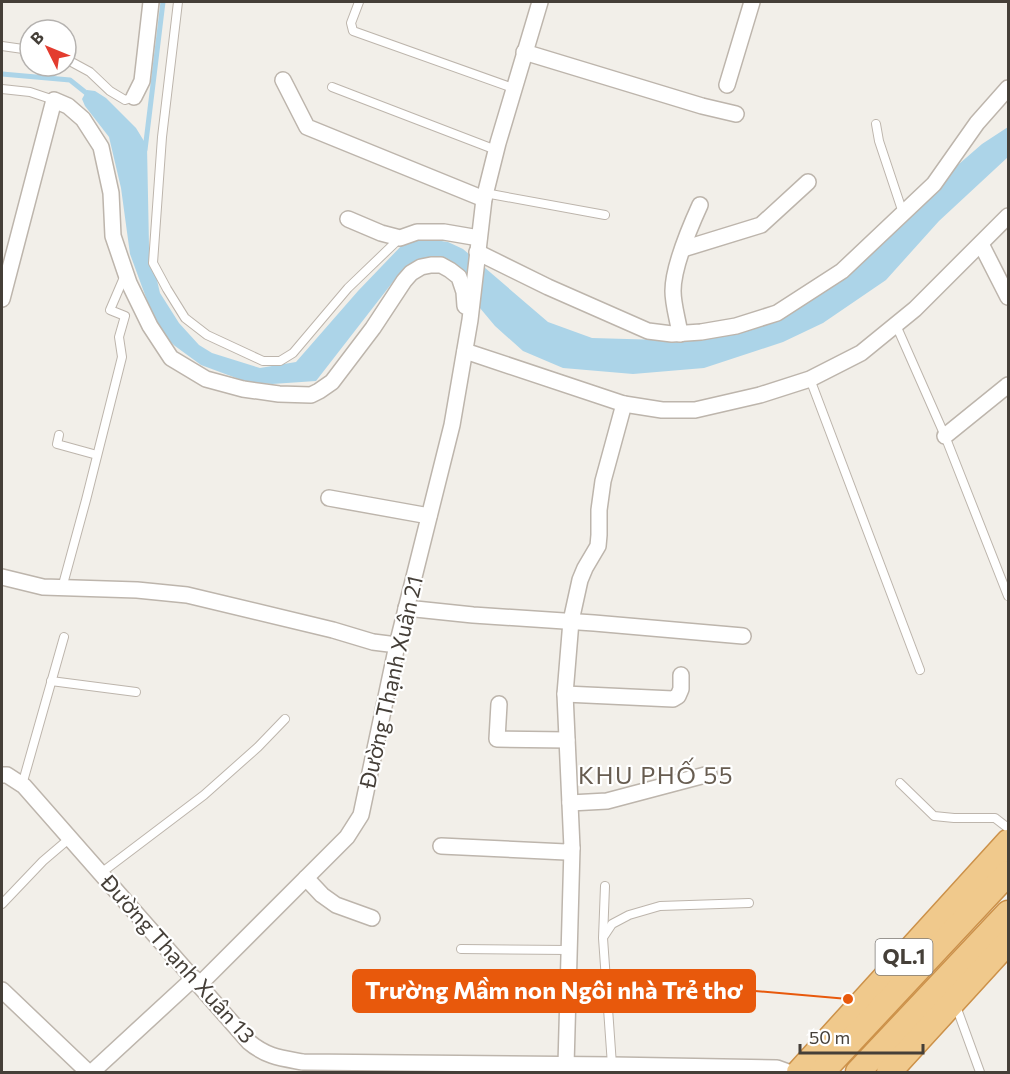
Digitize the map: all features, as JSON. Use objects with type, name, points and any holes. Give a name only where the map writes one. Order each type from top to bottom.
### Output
[{"type":"highway","name":"QL.1","points":[[799,1072],[1008,842]]},
{"type":"highway","name":"QL.1","points":[[822,1072],[1008,873]]},
{"type":"highway","name":"QL.1","points":[[889,1072],[1008,913]]},
{"type":"highway","name":"QL.1","points":[[858,1072],[1008,942]]},
{"type":"street","points":[[134,97],[142,81],[151,2]]},
{"type":"street","points":[[478,249],[485,196],[496,150],[540,2]]},
{"type":"street","points":[[727,85],[752,2]]},
{"type":"street","points":[[524,52],[702,106],[736,114]]},
{"type":"street","points":[[283,80],[307,127],[485,196]]},
{"type":"street","points":[[348,219],[381,233],[400,238],[417,232],[444,232],[548,287],[648,331],[680,334],[736,326],[777,313],[842,271],[934,184],[977,123],[1008,88]]},
{"type":"street","points":[[2,299],[54,100],[68,106],[83,119],[101,147],[111,193],[113,237],[126,274],[150,326],[171,358],[206,379],[279,394],[311,395],[326,387],[337,375],[411,273],[430,265],[441,265],[459,277],[464,292],[465,318],[470,324]]},
{"type":"street","points":[[683,249],[761,225],[808,182]]},
{"type":"street","points":[[680,334],[673,292],[676,270],[700,205]]},
{"type":"street","points":[[465,351],[624,404],[662,410],[695,410],[760,395],[810,379],[861,353],[915,309],[1008,216]]},
{"type":"street","points":[[981,244],[1008,297]]},
{"type":"street","name":"Đường Thạnh Xuân 21","points":[[90,1072],[196,981],[306,878],[347,837],[361,815],[397,645],[452,425],[470,324],[478,249]]},
{"type":"street","points":[[945,436],[1008,385]]},
{"type":"street","points":[[566,1065],[572,848],[565,694],[571,621],[580,580],[598,546],[598,510],[603,481],[624,404]]},
{"type":"street","points":[[329,498],[429,516]]},
{"type":"street","points":[[2,577],[44,587],[137,590],[187,595],[374,642],[397,645]]},
{"type":"street","points":[[406,608],[743,636]]},
{"type":"street","points":[[565,694],[674,699],[681,689],[681,675]]},
{"type":"street","points":[[500,704],[497,739],[567,740]]},
{"type":"street","points":[[570,803],[607,801],[709,774]]},
{"type":"street","name":"Đường Thạnh Xuân 13","points":[[2,775],[7,775],[22,785],[249,1042],[259,1051],[272,1056],[302,1067],[431,1068],[612,1065],[777,1068],[788,1072]]},
{"type":"street","points":[[441,846],[566,852],[572,848]]},
{"type":"street","points":[[306,878],[322,895],[336,905],[372,918]]},
{"type":"street","points":[[2,990],[90,1072]]},
{"type":"lane","points":[[178,2],[162,136],[153,263],[185,318],[207,336],[263,361],[280,361],[293,353],[348,288],[400,238]]},
{"type":"lane","points":[[359,2],[351,23],[353,31],[513,88]]},
{"type":"lane","points":[[2,46],[18,48]]},
{"type":"lane","points":[[78,66],[90,72],[110,91],[125,100],[134,97]]},
{"type":"lane","points":[[332,87],[496,150]]},
{"type":"lane","points":[[2,89],[30,92],[54,100]]},
{"type":"lane","points":[[876,124],[879,141],[903,213]]},
{"type":"lane","points":[[485,196],[605,215]]},
{"type":"lane","points":[[62,588],[122,357],[119,338],[125,316],[111,310],[126,274]]},
{"type":"lane","points":[[896,325],[945,436],[1008,596]]},
{"type":"lane","points":[[810,379],[920,670]]},
{"type":"lane","points":[[59,435],[57,444],[97,455]]},
{"type":"lane","points":[[22,785],[63,637]]},
{"type":"lane","points":[[51,681],[136,692]]},
{"type":"lane","points":[[101,873],[204,795],[258,747],[285,719]]},
{"type":"lane","points":[[900,783],[934,816],[995,818],[1008,828]]},
{"type":"lane","points":[[2,904],[70,838]]},
{"type":"lane","points":[[605,886],[603,938],[612,1065]]},
{"type":"lane","points":[[603,938],[612,924],[629,915],[660,906],[749,903]]},
{"type":"lane","points":[[461,950],[569,950]]},
{"type":"lane","points":[[946,995],[980,1072]]},
{"type":"water","points":[[87,90],[95,91],[106,98],[136,128],[147,146],[149,246],[160,293],[179,323],[199,345],[212,353],[260,368],[296,362],[358,291],[404,243],[428,239],[448,242],[463,249],[548,322],[592,338],[662,340],[777,314],[921,197],[982,144],[1008,127],[1008,157],[939,221],[886,280],[823,323],[783,342],[704,368],[633,374],[563,368],[523,351],[495,326],[444,265],[415,262],[399,274],[316,381],[272,384],[247,382],[201,365],[161,334],[130,254],[121,188],[109,137],[85,106],[82,99]]},
{"type":"waterway","points":[[145,150],[163,2]]},
{"type":"waterway","points":[[2,74],[70,80],[90,96]]},
{"type":"place","name":"Trường Mầm non Ngôi nhà Trẻ thơ","points":[[848,999]]},
{"type":"district","name":"KHU PHỐ 55","points":[[656,776]]}]
